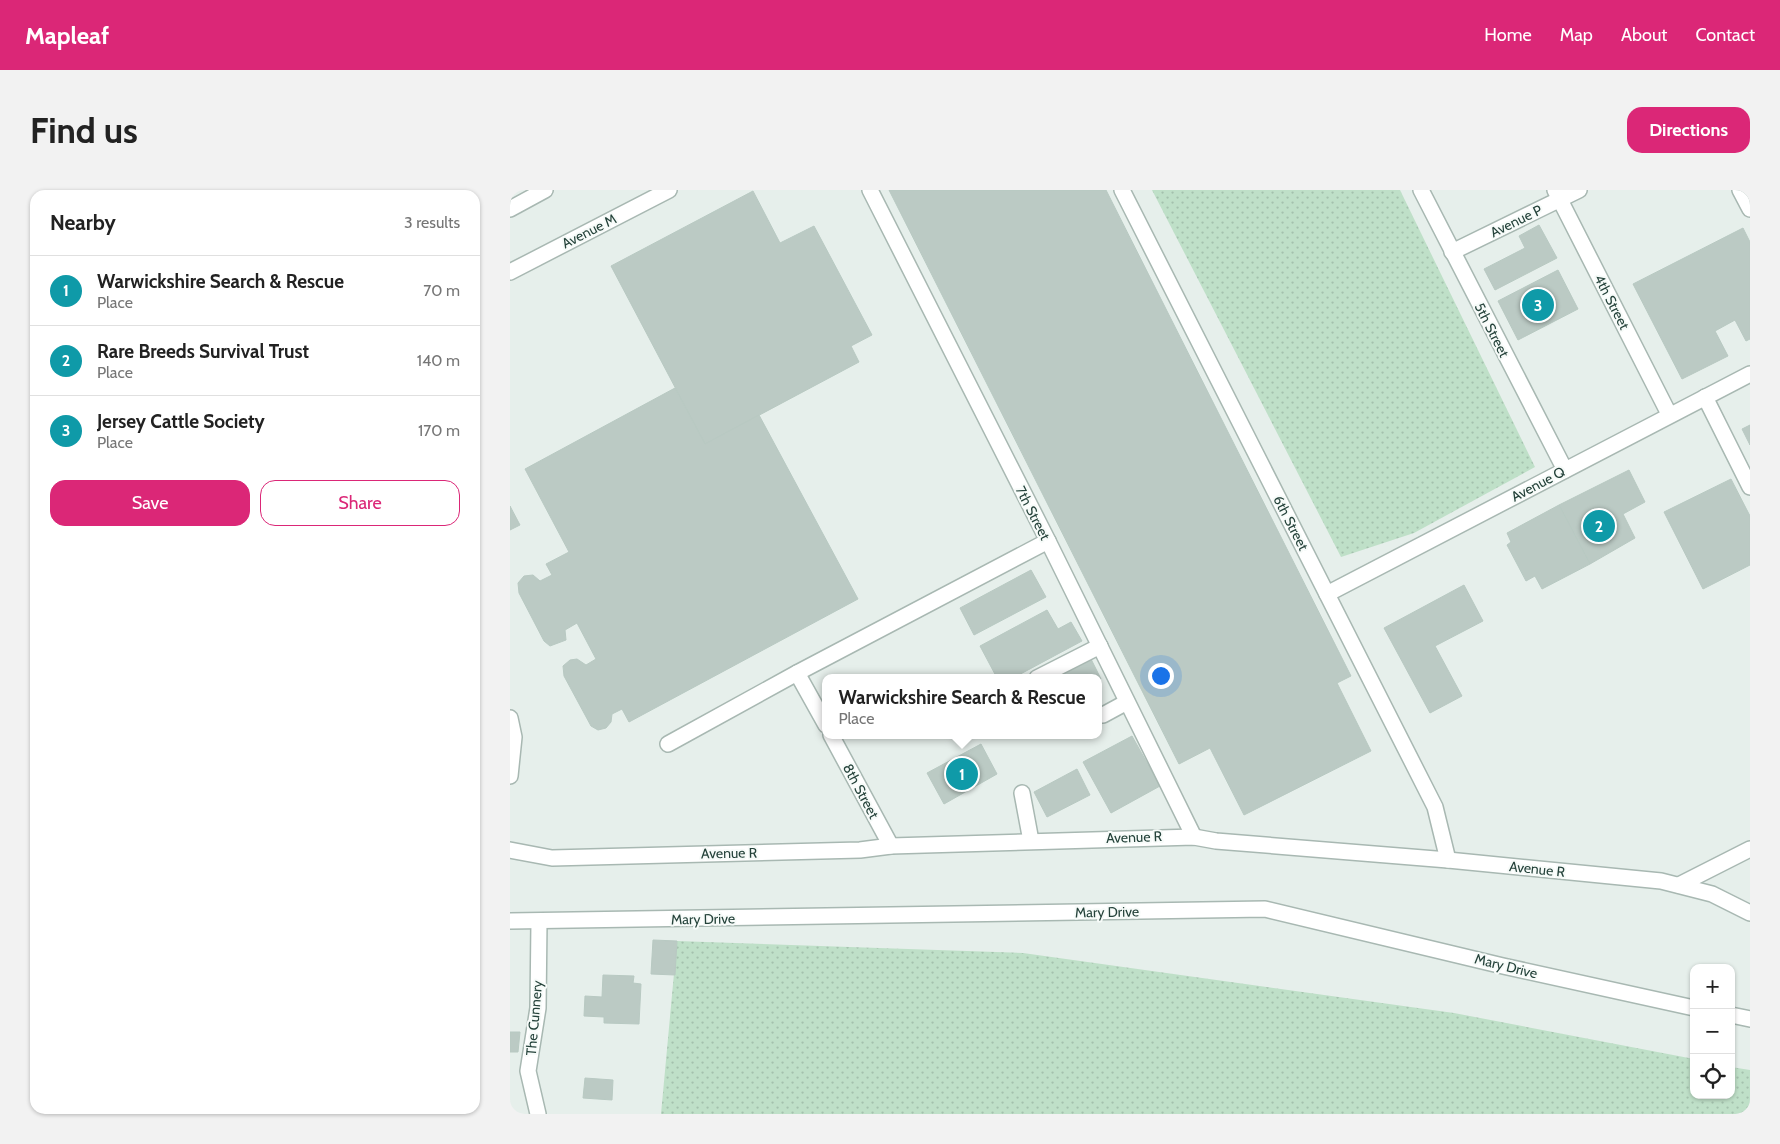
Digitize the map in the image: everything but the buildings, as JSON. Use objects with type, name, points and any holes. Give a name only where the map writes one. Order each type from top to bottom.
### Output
[{"type":"street","points":[[510,209],[545,190]]},
{"type":"street","name":"Avenue M","points":[[510,272],[650,194],[669,190]]},
{"type":"street","name":"7th Street","points":[[870,190],[1048,541],[1194,837]]},
{"type":"street","name":"6th Street","points":[[1122,190],[1435,807],[1448,860]]},
{"type":"street","name":"5th Street","points":[[1421,190],[1564,470]]},
{"type":"street","name":"Avenue P","points":[[1452,252],[1558,195],[1579,190]]},
{"type":"street","points":[[1740,190],[1750,209]]},
{"type":"street","name":"4th Street","points":[[1558,195],[1669,414]]},
{"type":"street","name":"Avenue Q","points":[[1327,594],[1669,414],[1750,374]]},
{"type":"street","points":[[1705,397],[1750,487]]},
{"type":"street","points":[[668,744],[797,672],[1048,541]]},
{"type":"street","points":[[1045,674],[1100,646]]},
{"type":"street","points":[[797,672],[822,718]]},
{"type":"street","points":[[1103,715],[1127,702]]},
{"type":"street","points":[[510,718],[514,737],[510,776]]},
{"type":"street","name":"8th Street","points":[[833,739],[891,846]]},
{"type":"street","points":[[1022,793],[1031,841]]},
{"type":"street","name":"Avenue R","points":[[510,850],[552,858],[860,850],[891,846],[1194,837],[1216,841],[1448,860],[1661,882],[1712,894],[1750,913]]},
{"type":"street","points":[[1679,885],[1750,849]]},
{"type":"street","name":"Mary Drive","points":[[510,920],[539,922],[1265,909],[1456,953],[1504,966],[1690,1007]]},
{"type":"street","name":"The Cunnery","points":[[538,1114],[528,1071],[538,1008],[539,922]]},
{"type":"street","points":[[1735,1016],[1750,1019]]},
{"type":"green space","points":[[1152,190],[1400,190],[1535,467],[1414,533],[1341,557]]},
{"type":"green space","points":[[677,941],[1023,953],[1454,1013],[1690,1058],[1690,1099],[1735,1099],[1735,1068],[1750,1070],[1750,1114],[661,1114]]},
{"type":"place","name":"Jersey Cattle Society","points":[[1538,305]]},
{"type":"place","name":"Rare Breeds Survival Trust","points":[[1599,526]]},
{"type":"place","name":"Warwickshire Search & Rescue","points":[[962,774]]}]
